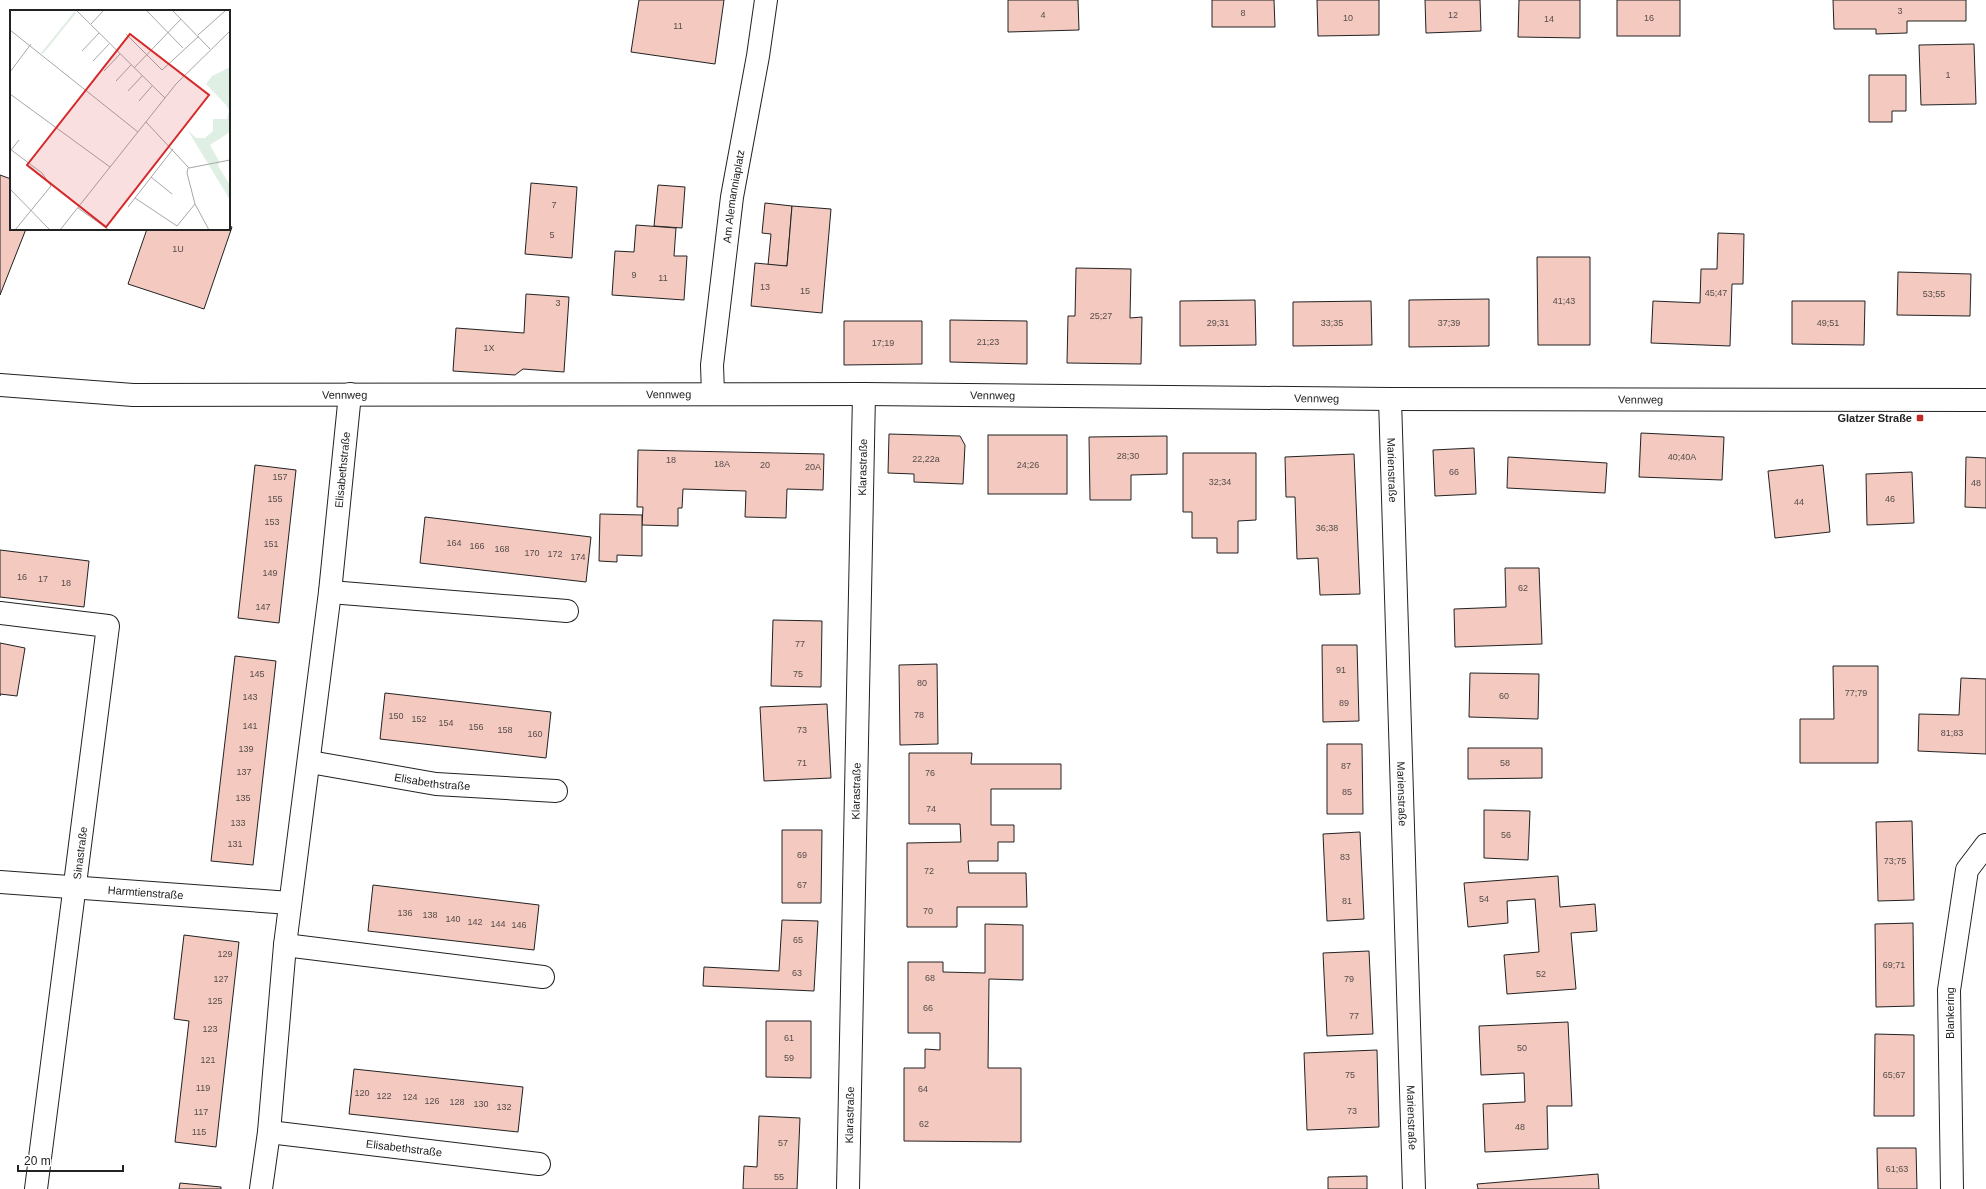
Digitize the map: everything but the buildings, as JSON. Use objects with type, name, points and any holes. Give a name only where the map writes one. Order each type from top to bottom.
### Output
[{"type":"street","name":"Am Alemanniaplatz","points":[[713,394],[712,365],[732,197],[758,56],[766,0]]},
{"type":"street","name":"Vennweg","points":[[0,385],[133,395],[864,394],[1390,399],[1986,400]]},
{"type":"street","name":"Elisabethstraße","points":[[261,1189],[269,1132],[290,903],[310,762],[330,592],[350,394]]},
{"type":"street","name":"Klarastraße","points":[[848,1189],[864,394]]},
{"type":"street","name":"Marienstraße","points":[[1390,399],[1414,1189]]},
{"type":"street","points":[[330,592],[567,611]]},
{"type":"street","name":"Sinastraße","points":[[0,613],[108,626],[76,889],[36,1189]]},
{"type":"street","name":"Elisabethstraße","points":[[310,762],[436,784],[556,791]]},
{"type":"street","name":"Blankering","points":[[1952,1189],[1948,990],[1967,870],[1986,845]]},
{"type":"street","name":"Harmtienstraße","points":[[0,882],[76,889],[290,903]]},
{"type":"street","points":[[286,945],[543,978]]},
{"type":"street","name":"Elisabethstraße","points":[[269,1132],[539,1164]]},
{"type":"place","name":"Glatzer Straße","points":[[1920,418]]}]
